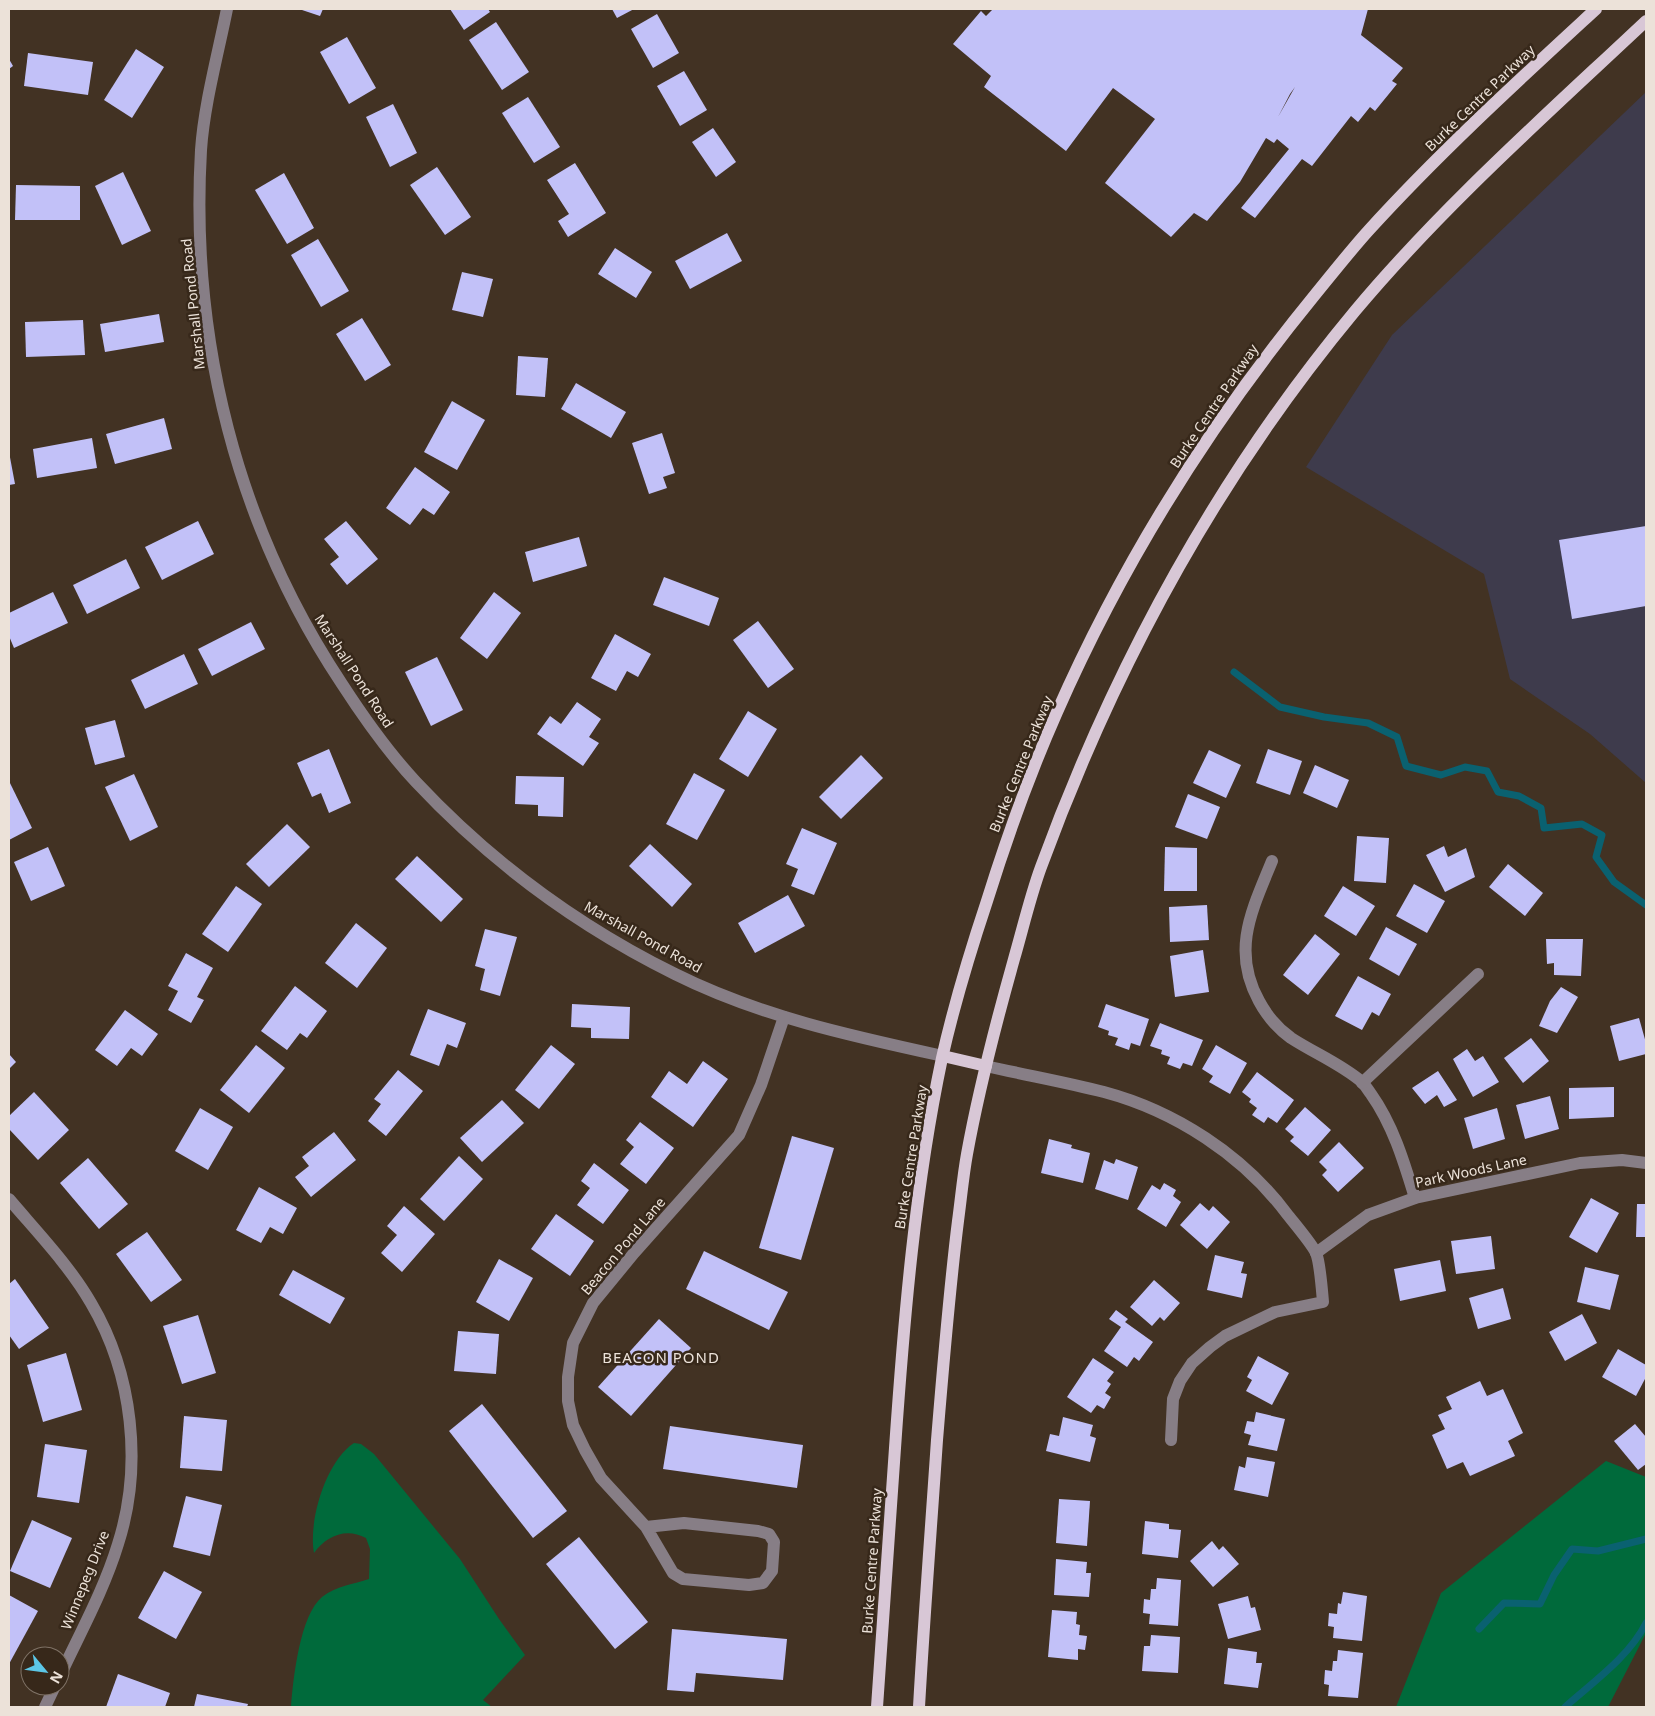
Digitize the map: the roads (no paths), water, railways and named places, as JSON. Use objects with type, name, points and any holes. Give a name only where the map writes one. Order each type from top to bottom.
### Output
[{"type":"main road","name":"Burke Centre Parkway","points":[[877,1707],[904,1321],[924,1160],[943,1056],[972,947],[1009,832],[1057,712],[1105,611],[1149,532],[1214,429],[1274,345],[1366,233],[1475,122],[1596,9]]},
{"type":"main road","points":[[919,1707],[950,1282],[967,1156],[995,1026],[1039,871],[1100,719],[1152,615],[1195,537],[1256,442],[1302,379],[1353,314],[1403,256],[1515,144],[1646,21]]},
{"type":"main road","points":[[943,1056],[986,1066]]},
{"type":"street","name":"Marshall Pond Road","points":[[227,9],[211,86],[202,148],[200,224],[202,268],[207,324],[215,374],[234,453],[253,511],[277,570],[309,633],[362,715],[414,779],[481,845],[552,902],[626,948],[677,976],[731,999],[836,1032],[943,1056]]},
{"type":"street","points":[[1272,861],[1250,915],[1246,934],[1246,967],[1252,989],[1265,1012],[1278,1028],[1362,1083],[1378,1105],[1399,1145],[1415,1198]]},
{"type":"street","points":[[1362,1083],[1478,974]]},
{"type":"street","name":"Beacon Pond Lane","points":[[646,1526],[684,1523],[758,1531],[769,1534],[774,1542],[772,1571],[763,1582],[749,1585],[683,1579],[673,1574],[646,1526],[601,1478],[585,1450],[573,1425],[568,1401],[568,1377],[573,1343],[593,1303],[634,1252],[738,1135],[761,1085],[784,1016]]},
{"type":"street","points":[[986,1066],[1105,1092],[1141,1104],[1176,1120],[1209,1140],[1246,1169],[1273,1195],[1316,1253],[1323,1302],[1276,1312],[1226,1336],[1192,1363],[1180,1381],[1173,1400],[1172,1440]]},
{"type":"street","name":"Park Woods Lane","points":[[1316,1253],[1368,1215],[1415,1198],[1580,1162],[1622,1160],[1646,1163]]},
{"type":"street","name":"Winnepeg Drive","points":[[9,1199],[56,1255],[91,1303],[104,1327],[115,1356],[124,1386],[130,1420],[132,1451],[126,1517],[118,1546],[98,1596],[70,1655]]},
{"type":"waterway","points":[[1234,672],[1280,707],[1324,717],[1368,723],[1397,737],[1406,766],[1441,775],[1465,767],[1487,771],[1498,792],[1519,796],[1541,808],[1544,828],[1582,824],[1602,835],[1596,857],[1614,882],[1646,905]]},
{"type":"waterway","points":[[1479,1629],[1504,1603],[1540,1604],[1554,1575],[1572,1549],[1598,1551],[1646,1539]]},
{"type":"waterway","points":[[1565,1707],[1620,1658],[1639,1635],[1646,1623]]},
{"type":"district","name":"BEACON POND","points":[[661,1358]]}]
